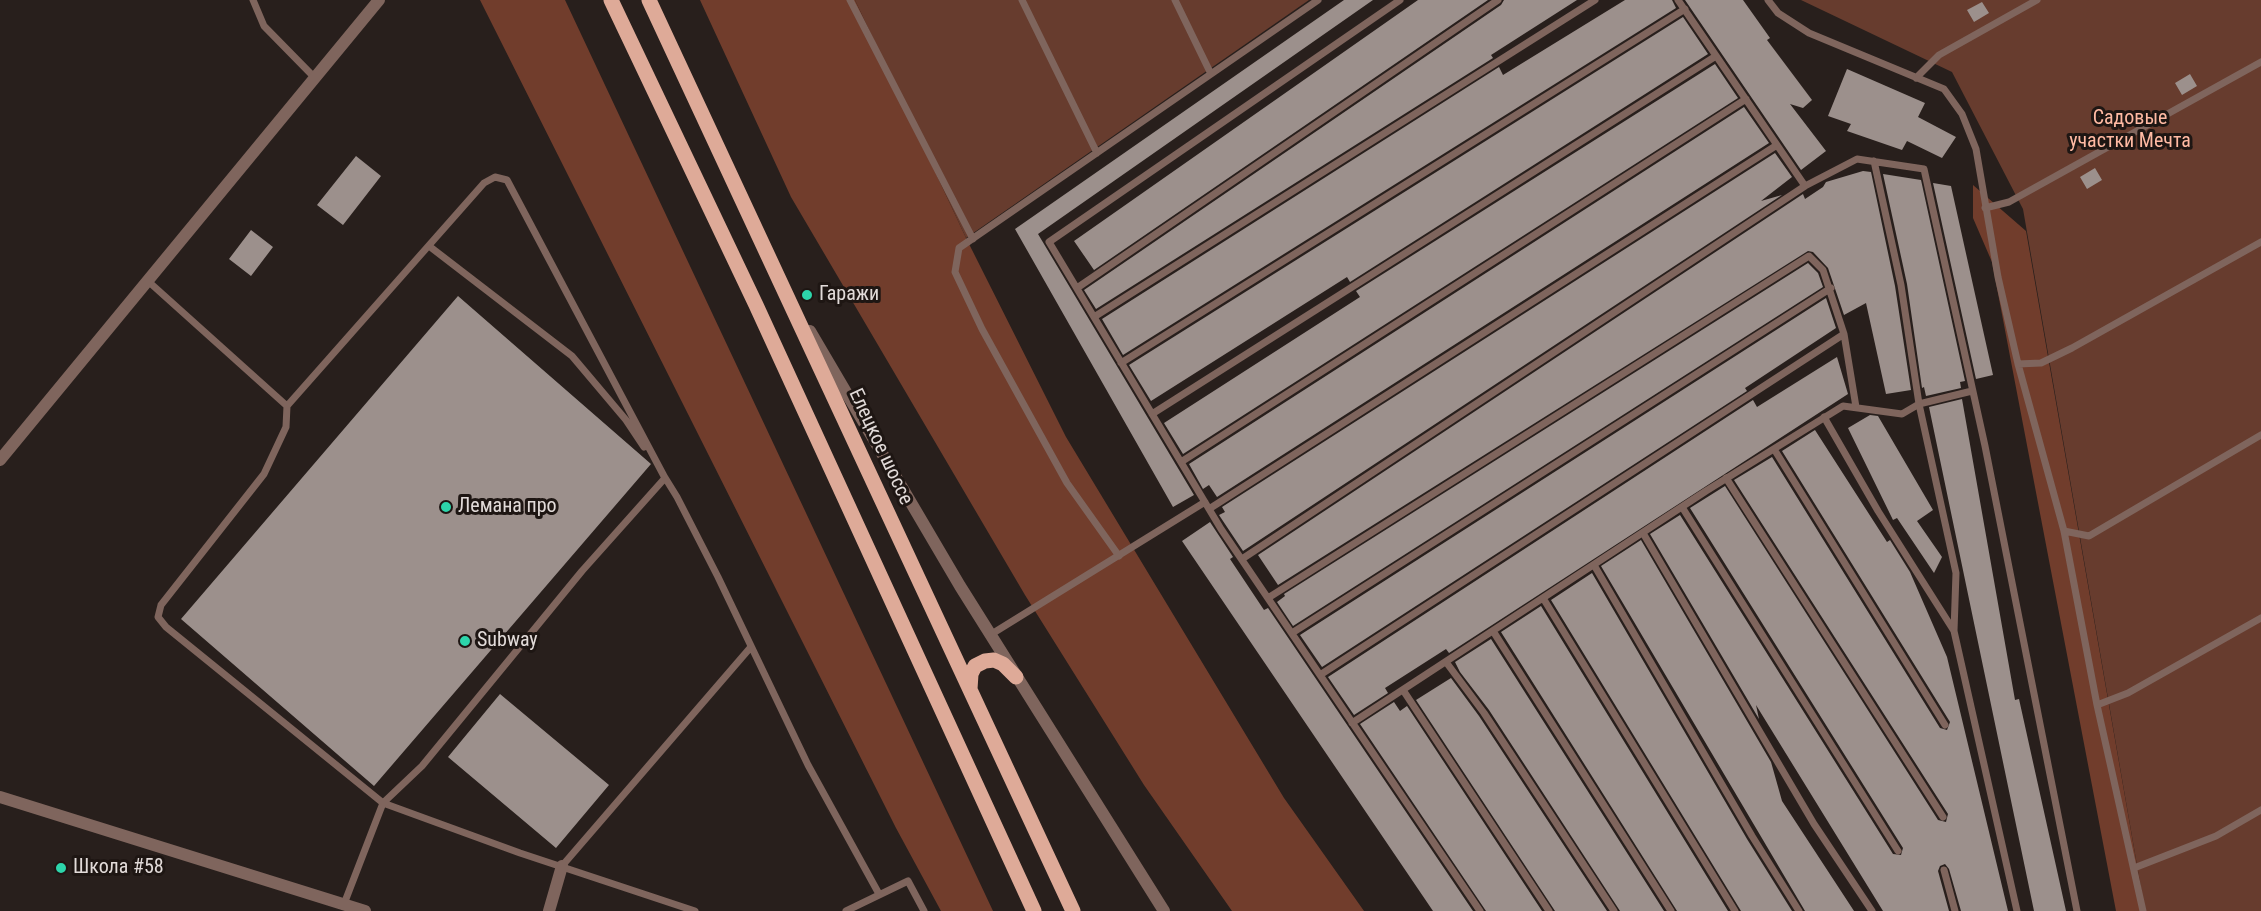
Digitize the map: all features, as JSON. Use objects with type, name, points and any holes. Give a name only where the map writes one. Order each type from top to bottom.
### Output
[{"type":"main road","points":[[611,0],[756,305],[1034,911]]},
{"type":"main road","name":"Елецкое шоссе","points":[[649,0],[1073,911]]},
{"type":"main road","points":[[971,695],[970,674],[975,666],[985,661],[994,660],[1003,664],[1016,677]]},
{"type":"street","points":[[0,460],[149,282],[379,0]]},
{"type":"street","points":[[785,289],[990,635],[1164,911]]},
{"type":"street","points":[[0,797],[365,911]]},
{"type":"street","points":[[549,911],[562,866]]},
{"type":"lane","points":[[263,0],[254,3],[264,26],[314,77]]},
{"type":"lane","points":[[850,0],[973,239]]},
{"type":"lane","points":[[1022,0],[1097,153]]},
{"type":"lane","points":[[1174,0],[1211,74]]},
{"type":"lane","points":[[1119,555],[1066,483],[982,329],[955,272],[959,248],[1318,0]]},
{"type":"lane","points":[[1400,0],[1049,242],[1209,509],[1480,911]]},
{"type":"lane","points":[[1077,288],[1498,0]]},
{"type":"lane","points":[[1094,317],[1595,0]]},
{"type":"lane","points":[[1678,0],[1805,186]]},
{"type":"lane","points":[[1768,0],[1778,13],[1809,33],[1944,89],[1962,114],[1976,149],[1985,208],[2018,364],[2064,531],[2097,705],[2143,911]]},
{"type":"lane","points":[[1916,78],[1939,55],[2037,0]]},
{"type":"lane","points":[[1121,363],[1684,9]]},
{"type":"lane","points":[[1152,414],[1716,56]]},
{"type":"lane","points":[[1985,208],[2009,202],[2261,62]]},
{"type":"lane","points":[[1181,462],[1746,99]]},
{"type":"lane","points":[[1209,509],[1777,144]]},
{"type":"lane","points":[[1242,560],[1805,186],[1857,159],[1924,170],[1972,391],[2077,911]]},
{"type":"lane","points":[[1874,161],[1900,285],[1919,404],[1956,573],[1954,631],[2018,911]]},
{"type":"lane","points":[[695,911],[383,803],[166,627],[158,617],[161,605],[264,474],[286,427],[286,406],[484,183],[495,177],[507,180],[718,577],[808,765],[879,894]]},
{"type":"lane","points":[[2018,364],[2041,363],[2072,348],[2261,242]]},
{"type":"lane","points":[[429,246],[572,356],[626,420],[664,478]]},
{"type":"lane","points":[[1268,598],[1809,256],[1823,270],[1830,288],[1844,334],[1856,407]]},
{"type":"lane","points":[[149,282],[286,406]]},
{"type":"lane","points":[[1292,633],[1830,288]]},
{"type":"lane","points":[[1320,675],[1844,334]]},
{"type":"lane","points":[[1352,723],[1726,478],[1843,406],[1902,414],[1919,404],[1972,391]]},
{"type":"lane","points":[[1824,417],[1878,511],[1954,631]]},
{"type":"lane","points":[[2064,531],[2089,536],[2261,435]]},
{"type":"lane","points":[[1774,448],[1946,725]]},
{"type":"lane","points":[[344,904],[383,803],[422,766],[575,579],[664,478]]},
{"type":"lane","points":[[1726,478],[1943,817]]},
{"type":"lane","points":[[990,635],[1205,502]]},
{"type":"lane","points":[[1682,507],[1898,851]]},
{"type":"lane","points":[[1643,532],[1814,824],[1872,911]]},
{"type":"lane","points":[[1594,565],[1752,836],[1799,911]]},
{"type":"lane","points":[[1543,598],[1735,911]]},
{"type":"lane","points":[[2097,705],[2128,693],[2261,618]]},
{"type":"lane","points":[[1493,631],[1671,911]]},
{"type":"lane","points":[[562,866],[750,648]]},
{"type":"lane","points":[[1446,662],[1484,713],[1614,911]]},
{"type":"lane","points":[[1403,690],[1549,911]]},
{"type":"lane","points":[[2134,868],[2216,836],[2261,810]]},
{"type":"lane","points":[[1944,870],[1954,911]]},
{"type":"lane","points":[[846,911],[908,881],[924,911]]},
{"type":"green space","points":[[855,0],[1309,0],[966,238]]},
{"type":"green space","name":"Садовые участки Мечта","points":[[1801,0],[2261,0],[2261,911],[2145,911],[2023,209],[1952,72]]},
{"type":"shaded area","points":[[480,0],[565,0],[993,911],[941,911],[896,828]]},
{"type":"shaded area","points":[[700,0],[855,0],[966,238],[1066,437],[1284,798],[1364,911],[1232,911],[1144,785],[1025,595],[791,197]]},
{"type":"shaded area","points":[[1973,185],[2026,231],[2145,911],[2116,911],[1992,262],[1973,218]]},
{"type":"building","points":[[1344,0],[1373,0],[1038,234],[1194,495],[1173,507],[1015,229]]},
{"type":"building","points":[[1418,0],[1488,0],[1094,270],[1074,241]]},
{"type":"building","points":[[1504,0],[1577,0],[1491,55],[1493,58],[1096,309],[1084,290],[1501,5]]},
{"type":"building","points":[[1625,0],[1672,0],[1676,8],[1123,355],[1102,319],[1499,67],[1503,75]]},
{"type":"building","points":[[1685,0],[1743,0],[1770,38],[1767,40],[1812,100],[1803,108],[1790,104],[1826,151],[1801,170]]},
{"type":"building","points":[[1982,2],[1989,13],[1974,22],[1967,10]]},
{"type":"building","points":[[1683,17],[1708,54],[1350,282],[1347,277],[1151,401],[1129,365]]},
{"type":"building","points":[[1715,64],[1738,98],[1183,454],[1164,423],[1360,297],[1356,291]]},
{"type":"building","points":[[1847,69],[1925,103],[1918,117],[1956,137],[1942,158],[1907,141],[1902,150],[1847,131],[1851,124],[1828,116]]},
{"type":"building","points":[[2190,74],[2197,86],[2182,95],[2175,83]]},
{"type":"building","points":[[1744,107],[1769,143],[1217,497],[1209,485],[1203,489],[1189,464]]},
{"type":"building","points":[[1775,153],[1792,177],[1761,201],[1782,195],[1243,551],[1219,515],[1225,512],[1222,507]]},
{"type":"building","points":[[356,156],[381,176],[343,225],[317,205]]},
{"type":"building","points":[[2095,168],[2102,180],[2087,189],[2080,177]]},
{"type":"building","points":[[1863,171],[1871,172],[1895,286],[1911,390],[1886,394],[1866,303],[1844,315],[1828,268],[1813,252],[1808,251],[1278,585],[1258,555],[1803,194],[1805,199],[1823,187],[1826,182]]},
{"type":"building","points":[[1883,174],[1921,180],[1965,381],[1960,382],[1961,388],[1926,396],[1924,387],[1922,388],[1907,284]]},
{"type":"building","points":[[1933,183],[1951,186],[1993,375],[1976,379]]},
{"type":"building","points":[[251,230],[273,247],[251,276],[229,259]]},
{"type":"building","points":[[1808,263],[1818,273],[1823,287],[1293,626],[1277,602],[1285,596],[1284,594]]},
{"type":"building","name":"Лемана про","points":[[458,296],[651,464],[374,786],[181,619]]},
{"type":"building","points":[[1826,298],[1836,328],[1745,388],[1747,391],[1322,667],[1300,635]]},
{"type":"building","points":[[1837,357],[1848,394],[1449,653],[1446,649],[1385,688],[1388,693],[1354,715],[1328,677],[1753,400],[1757,407]]},
{"type":"building","points":[[1962,399],[2015,700],[2019,699],[2066,911],[2034,911],[1929,407]]},
{"type":"building","points":[[1870,415],[1878,416],[1933,510],[1917,521],[1942,557],[1934,573],[1897,518],[1893,520],[1848,428]]},
{"type":"building","points":[[1815,430],[1887,542],[1890,540],[1910,572],[1947,657],[2008,911],[1961,911],[1949,869],[1945,864],[1940,866],[1938,871],[1949,911],[1883,911],[1756,705],[1759,719],[1650,534],[1680,515],[1893,854],[1901,855],[1903,848],[1690,508],[1725,486],[1938,820],[1946,822],[1948,814],[1734,480],[1772,457],[1940,728],[1947,730],[1950,722],[1782,451]]},
{"type":"building","points":[[1210,522],[1233,557],[1230,559],[1264,610],[1268,608],[1473,911],[1433,911],[1182,541]]},
{"type":"building","points":[[1641,540],[1771,762],[1782,801],[1854,911],[1805,911],[1601,566]]},
{"type":"building","points":[[1592,573],[1747,839],[1792,911],[1741,911],[1551,600]]},
{"type":"building","points":[[1541,606],[1728,911],[1677,911],[1501,632]]},
{"type":"building","points":[[1491,639],[1664,911],[1620,911],[1489,710],[1460,672],[1455,662]]},
{"type":"building","points":[[1451,678],[1479,716],[1607,911],[1555,911],[1416,700]]},
{"type":"building","points":[[500,694],[609,785],[556,848],[448,757]]},
{"type":"building","points":[[1394,702],[1400,711],[1407,706],[1542,911],[1486,911],[1360,724]]},
{"type":"place","name":"Гаражи","points":[[807,295]]},
{"type":"place","name":"Лемана про","points":[[446,507]]},
{"type":"place","name":"Subway","points":[[465,641]]},
{"type":"place","name":"Школа #58","points":[[61,868]]}]
